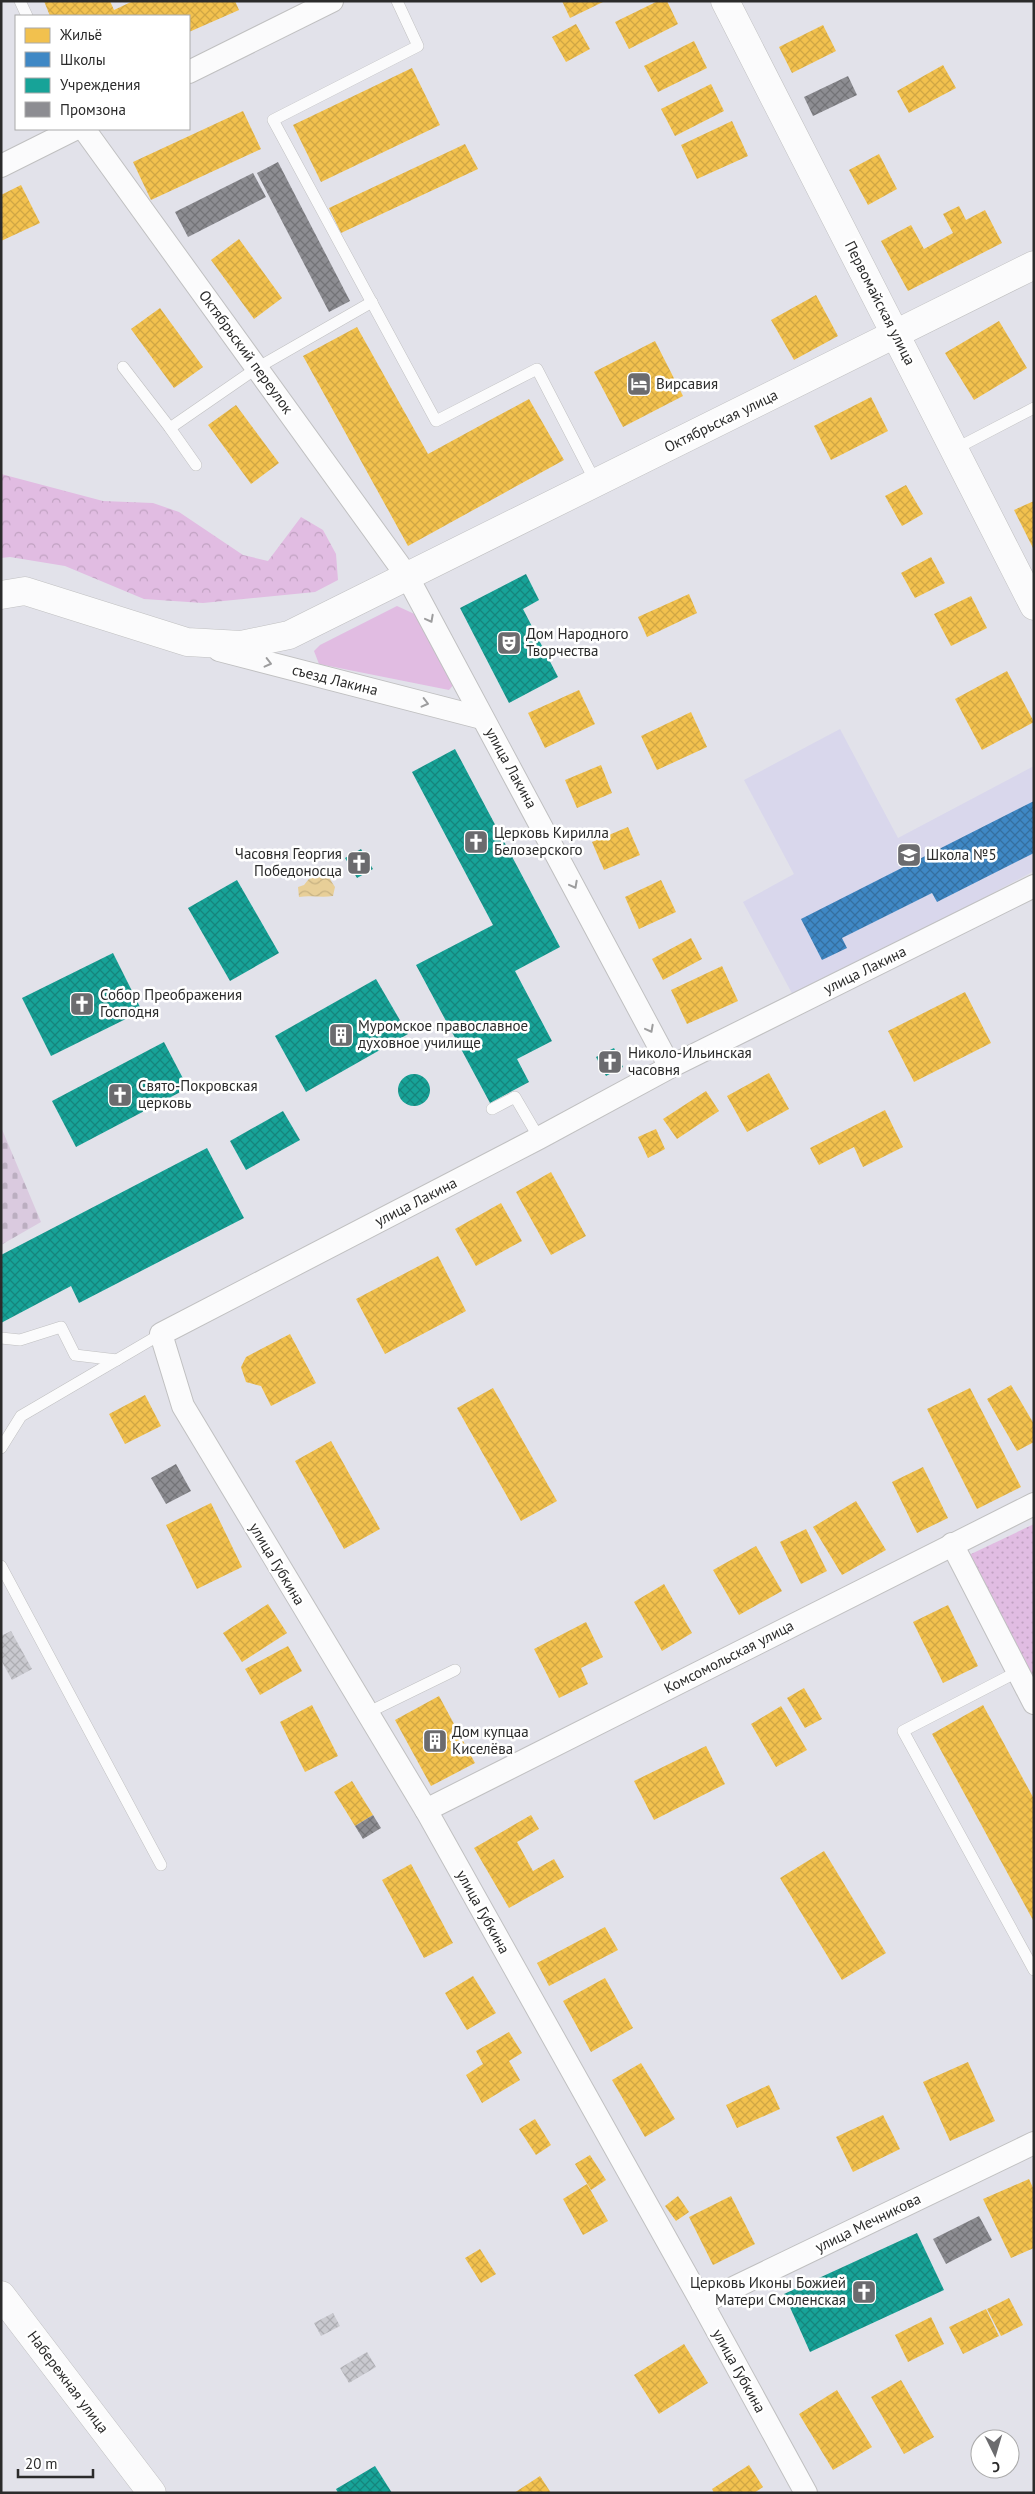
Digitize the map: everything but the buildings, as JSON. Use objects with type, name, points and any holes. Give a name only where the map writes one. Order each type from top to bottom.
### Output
[{"type":"street","points":[[190,72],[332,1]]},
{"type":"street","name":"Первомайская улица","points":[[725,1],[1034,606]]},
{"type":"street","points":[[1,166],[73,130]]},
{"type":"street","name":"Октябрьский переулок","points":[[85,130],[407,576]]},
{"type":"street","name":"Октябрьская улица","points":[[407,576],[897,335],[1034,265]]},
{"type":"street","name":"съезд Лакина","points":[[187,642],[241,645],[289,634],[407,576]]},
{"type":"street","name":"улица Лакина","points":[[407,576],[482,718],[531,804],[670,1067]]},
{"type":"street","name":"съезд Лакина","points":[[1,595],[25,591],[187,642],[482,718]]},
{"type":"street","name":"улица Лакина","points":[[161,1334],[539,1138],[670,1067],[1034,886]]},
{"type":"street","name":"улица Губкина","points":[[161,1334],[183,1406],[426,1810],[806,2493]]},
{"type":"street","name":"Комсомольская улица","points":[[426,1810],[1034,1504]]},
{"type":"street","points":[[952,1544],[1034,1702]]},
{"type":"street","name":"улица Мечникова","points":[[702,2303],[1034,2143]]},
{"type":"street","name":"Набережная улица","points":[[1,2296],[152,2493]]},
{"type":"lane","points":[[20,1],[27,15]]},
{"type":"lane","points":[[397,1],[418,46],[273,120],[436,420],[537,369],[596,483]]},
{"type":"lane","points":[[170,428],[257,368],[372,302]]},
{"type":"lane","points":[[123,367],[196,465]]},
{"type":"lane","points":[[955,449],[1034,408]]},
{"type":"lane","points":[[492,1109],[515,1097],[539,1138]]},
{"type":"lane","points":[[1,1338],[20,1340],[61,1327],[75,1355],[117,1360]]},
{"type":"lane","points":[[1,1448],[21,1416],[161,1334]]},
{"type":"lane","points":[[1,1566],[161,1865]]},
{"type":"lane","points":[[368,1714],[455,1670]]},
{"type":"lane","points":[[1017,1672],[903,1731],[1034,1970]]},
{"type":"shaded area","name":"Школа №5","points":[[840,729],[898,838],[1034,766],[1034,871],[795,999],[743,902],[794,874],[744,780]]},
{"type":"green space","points":[[1,474],[103,501],[153,503],[179,512],[243,555],[268,561],[301,517],[323,530],[336,554],[338,580],[315,592],[203,603],[144,599],[65,566],[10,557],[1,558]]},
{"type":"green space","points":[[397,606],[421,617],[454,684],[449,690],[319,664],[314,651],[320,645]]},
{"type":"green space","points":[[1,1127],[41,1222],[1,1245]]},
{"type":"green space","points":[[1034,1524],[1034,1688],[969,1555]]},
{"type":"water","points":[[322,867],[335,887],[333,896],[299,897],[298,887],[304,885]]},
{"type":"place","name":"Вирсавия","points":[[639,384]]},
{"type":"place","name":"Дом Народного Творчества","points":[[509,643]]},
{"type":"place","name":"Церковь Кирилла Белозерского","points":[[476,842]]},
{"type":"place","name":"Школа №5","points":[[909,855]]},
{"type":"place","name":"Часовня Георгия Победоносца","points":[[359,863]]},
{"type":"place","name":"Собор Преображения Господня","points":[[82,1004]]},
{"type":"place","name":"Муромское православное духовное училище","points":[[341,1035]]},
{"type":"place","name":"Николо-Ильинская часовня","points":[[610,1062]]},
{"type":"place","name":"Свято-Покровская церковь","points":[[120,1095]]},
{"type":"place","name":"Дом купцаа Киселёва","points":[[435,1741]]},
{"type":"place","name":"Церковь Иконы Божией Матери Смоленская","points":[[864,2292]]}]
